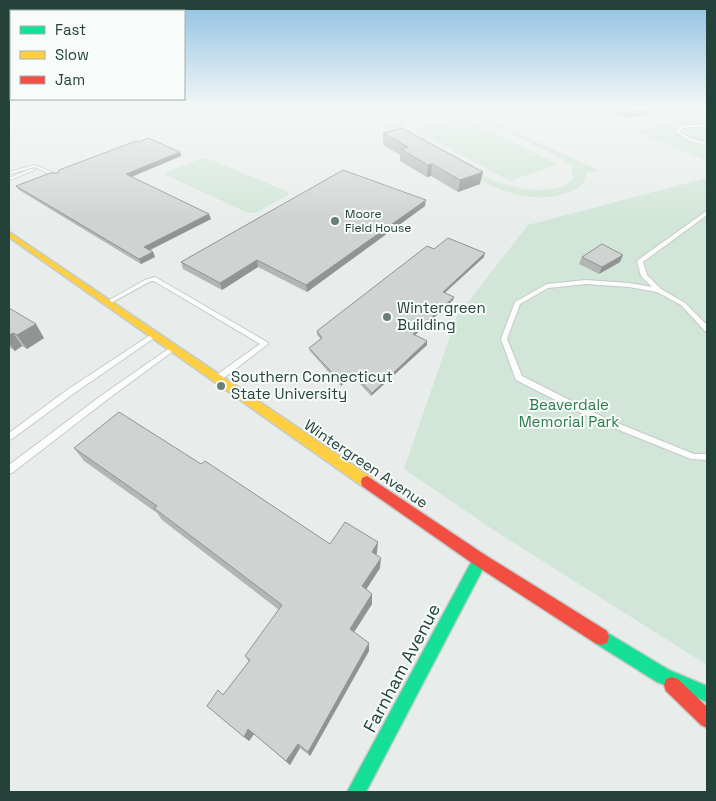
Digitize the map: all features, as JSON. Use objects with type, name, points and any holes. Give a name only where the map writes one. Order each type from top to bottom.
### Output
[{"type":"street","name":"Wintergreen Avenue","points":[[9,234],[217,380],[480,560],[663,676],[707,694]]},
{"type":"street","name":"Farnham Avenue","points":[[356,792],[480,560]]},
{"type":"street","name":"Wintergreen Avenue","points":[[663,676],[707,719]]},
{"type":"lane","points":[[9,179],[38,167]]},
{"type":"lane","points":[[9,173],[38,167],[58,176]]},
{"type":"lane","points":[[707,213],[640,261],[644,276],[659,290],[683,304],[707,329]]},
{"type":"lane","points":[[629,285],[644,276]]},
{"type":"lane","points":[[107,303],[147,281],[155,279],[265,344],[217,380]]},
{"type":"lane","points":[[659,290],[629,285],[586,282],[547,286],[517,303],[504,340],[519,378],[602,420],[694,457],[707,457]]},
{"type":"lane","points":[[9,437],[70,392],[154,336]]},
{"type":"lane","points":[[9,470],[105,397],[173,349]]},
{"type":"green space","points":[[418,145],[430,145],[461,164],[496,181],[532,190],[560,187],[573,178],[572,167],[535,145],[545,145],[598,170],[590,173],[586,171],[586,178],[579,188],[555,196],[538,197],[504,191],[473,177]]},
{"type":"green space","points":[[444,145],[520,145],[558,164],[510,181]]},
{"type":"green space","points":[[669,145],[707,145],[707,161]]},
{"type":"green space","points":[[207,158],[288,192],[288,195],[255,213],[248,213],[166,175],[168,172]]},
{"type":"green space","name":"Beaverdale Memorial Park","points":[[707,178],[707,665],[495,531],[404,469],[457,316],[528,225]]},
{"type":"building","points":[[124,145],[165,145],[180,152],[126,174],[209,214],[144,247],[153,252],[139,259],[16,186],[50,173],[58,173],[59,170]]},
{"type":"building","points":[[405,145],[434,145],[483,172],[460,180],[432,164],[428,165],[401,149],[408,147]]},
{"type":"building","name":"Moore Field House","points":[[343,170],[426,200],[306,285],[257,260],[220,283],[181,262]]},
{"type":"building","name":"Wintergreen Building","points":[[448,238],[485,253],[443,292],[454,297],[413,334],[427,341],[372,393],[352,372],[341,382],[309,348],[322,338],[317,331],[427,246],[434,249]]},
{"type":"building","points":[[602,244],[623,255],[602,267],[582,257]]},
{"type":"building","points":[[9,308],[36,324],[17,335],[13,333],[9,335]]},
{"type":"building","points":[[119,412],[201,464],[205,461],[330,544],[345,522],[378,542],[372,552],[381,558],[362,586],[372,594],[350,629],[369,643],[308,752],[298,744],[286,761],[248,729],[244,737],[207,706],[218,690],[223,695],[250,660],[245,656],[282,605],[154,508],[157,506],[74,448]]},
{"type":"traffic: fast","points":[[356,792],[480,560]]},
{"type":"traffic: fast","points":[[601,637],[663,676],[707,694]]},
{"type":"traffic: slow","points":[[9,234],[367,482]]},
{"type":"traffic: jam","points":[[367,482],[480,560],[601,637]]},
{"type":"traffic: jam","points":[[672,685],[707,719]]},
{"type":"place","name":"Moore Field House","points":[[335,221]]},
{"type":"place","name":"Wintergreen Building","points":[[387,317]]},
{"type":"place","name":"Southern Connecticut State University","points":[[221,386]]}]
